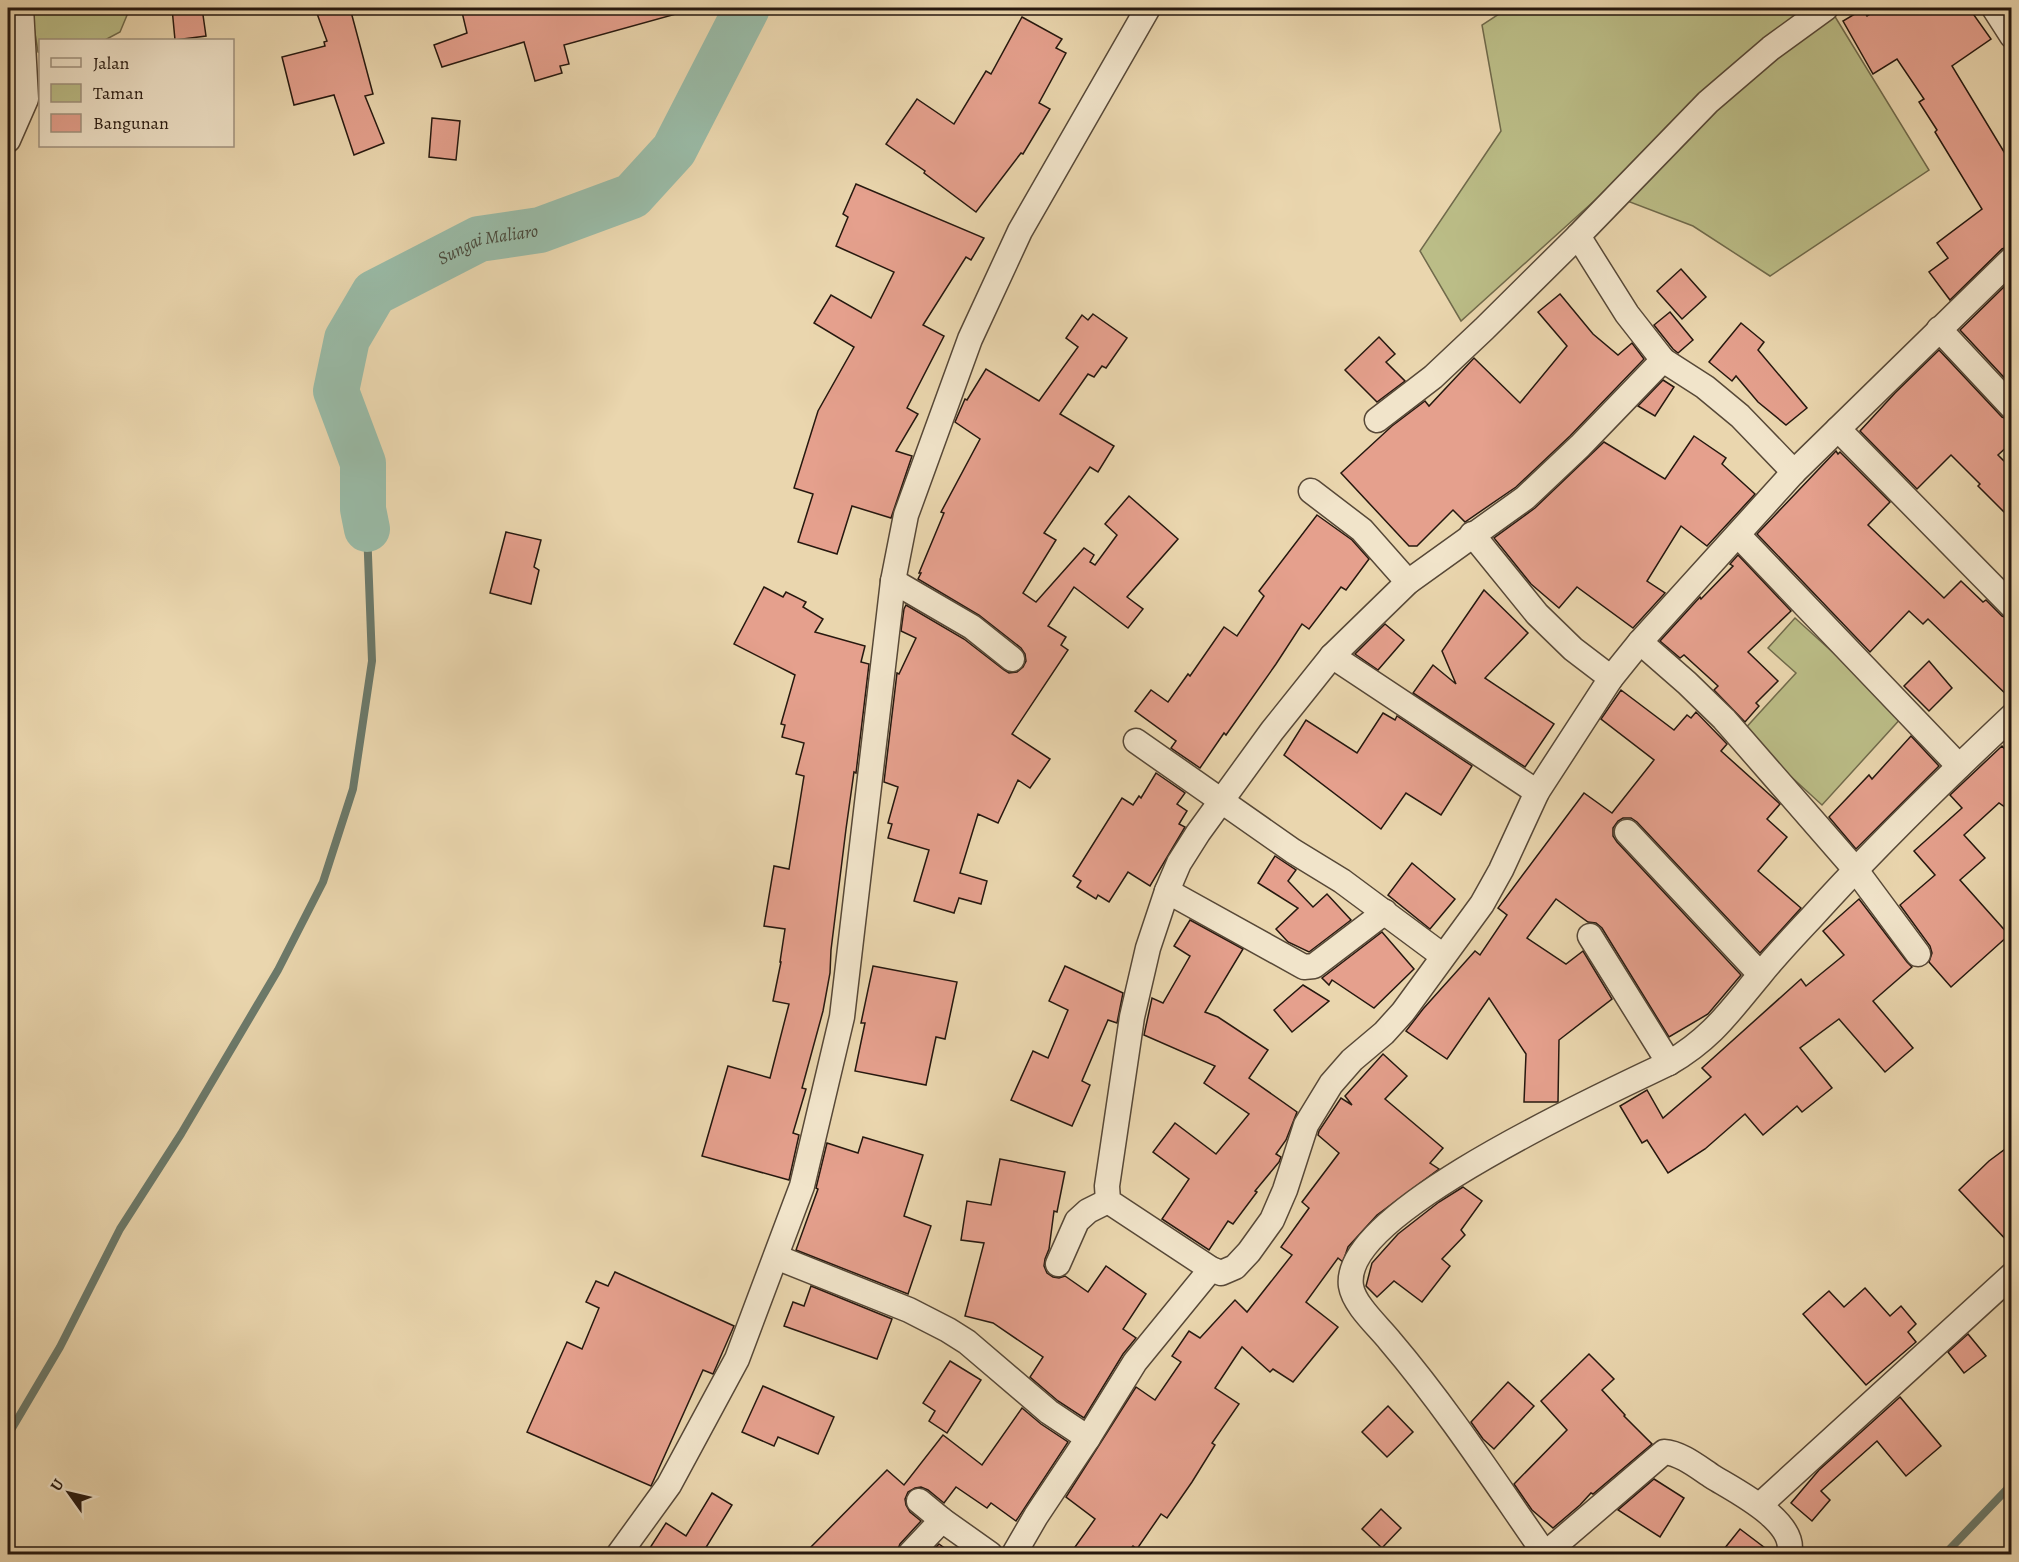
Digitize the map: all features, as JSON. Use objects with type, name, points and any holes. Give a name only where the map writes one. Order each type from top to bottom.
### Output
[{"type":"street","points":[[8,140],[26,99],[21,8]]},
{"type":"street","points":[[619,1554],[669,1485],[737,1359],[802,1186],[842,1017],[893,581],[906,515],[970,339],[1020,231],[1148,8]]},
{"type":"street","points":[[1377,420],[1432,376],[1484,329],[1708,102],[1771,48],[1826,8]]},
{"type":"street","points":[[1994,8],[2012,36]]},
{"type":"street","points":[[1578,236],[1627,315],[1663,360],[1705,387],[1740,416],[1794,472]]},
{"type":"street","points":[[1108,1201],[1210,1269],[1221,1273],[1234,1267],[1249,1252],[1272,1220],[1285,1190],[1306,1125],[1330,1084],[1403,1012],[1482,904],[1501,870],[1537,792],[1611,678],[1640,642],[1794,472],[2012,259]]},
{"type":"street","points":[[1939,328],[2012,407]]},
{"type":"street","points":[[1108,1201],[1107,1186],[1132,1017],[1148,948],[1167,891],[1179,864],[1279,722],[1332,656],[1408,582],[1525,498],[1580,446],[1663,360]]},
{"type":"street","points":[[1838,429],[2012,606]]},
{"type":"street","points":[[1311,491],[1362,530],[1408,582]]},
{"type":"street","points":[[1472,534],[1538,614],[1573,648],[1611,678]]},
{"type":"street","points":[[1738,535],[1959,766]]},
{"type":"street","points":[[893,581],[972,627],[1012,659]]},
{"type":"street","points":[[1640,642],[1724,719],[1855,869],[1918,954]]},
{"type":"street","points":[[1332,656],[1537,792]]},
{"type":"street","points":[[1789,1554],[1791,1545],[1787,1535],[1760,1505],[1681,1457],[1664,1452],[1545,1554],[1459,1429],[1411,1365],[1355,1299],[1351,1284],[1356,1260],[1372,1238],[1420,1199],[1474,1162],[1688,1052],[1725,1019],[1760,974],[1855,869],[2012,716]]},
{"type":"street","points":[[1136,741],[1293,851],[1342,881],[1443,956]]},
{"type":"street","points":[[1628,832],[1760,974]]},
{"type":"street","points":[[1167,891],[1304,966],[1314,966],[1385,912]]},
{"type":"street","points":[[1590,936],[1669,1063]]},
{"type":"street","points":[[1058,1264],[1077,1221],[1088,1211],[1108,1201]]},
{"type":"street","points":[[776,1257],[909,1310],[948,1330],[967,1342],[1049,1412],[1088,1438]]},
{"type":"street","points":[[1014,1554],[1135,1362],[1210,1269]]},
{"type":"street","points":[[1760,1505],[2012,1275]]},
{"type":"street","points":[[919,1501],[990,1554]]},
{"type":"street","points":[[910,1554],[942,1520]]},
{"type":"green space","points":[[31,8],[130,8],[120,32],[107,39],[39,39],[38,52]]},
{"type":"green space","points":[[1508,8],[1841,8],[1834,15],[1929,170],[1770,276],[1693,226],[1604,192],[1461,321],[1420,251],[1501,131],[1482,25]]},
{"type":"green space","points":[[1795,618],[1903,716],[1822,805],[1742,732],[1796,673],[1768,648]]},
{"type":"building","points":[[172,8],[202,8],[206,36],[175,39]]},
{"type":"building","points":[[315,8],[350,8],[373,94],[365,96],[384,143],[354,155],[334,95],[294,105],[282,57],[325,46],[324,42],[327,41]]},
{"type":"building","points":[[461,8],[553,8],[555,13],[576,8],[675,8],[676,14],[564,45],[569,64],[560,66],[562,73],[535,81],[524,42],[442,67],[434,45],[467,33]]},
{"type":"building","points":[[1880,8],[1969,8],[1991,39],[1952,66],[2012,165],[2012,245],[2002,249],[1950,300],[1929,272],[1948,258],[1937,243],[1982,209],[1919,102],[1924,99],[1897,59],[1873,74],[1843,21],[1863,9],[1867,16]]},
{"type":"building","points":[[1022,17],[1062,39],[1056,48],[1066,53],[1039,103],[1050,109],[1023,154],[1021,153],[976,212],[924,173],[925,171],[886,144],[917,99],[954,124],[986,71],[991,74]]},
{"type":"building","points":[[432,118],[460,121],[456,160],[429,157]]},
{"type":"building","points":[[856,184],[984,238],[971,260],[966,257],[923,325],[944,336],[907,408],[918,414],[896,451],[912,456],[891,518],[852,506],[837,554],[798,542],[813,494],[794,488],[818,411],[854,347],[814,323],[831,295],[871,318],[894,272],[836,246],[848,217],[843,214]]},
{"type":"building","points":[[1681,269],[1706,297],[1682,319],[1657,291]]},
{"type":"building","points":[[2012,279],[2012,386],[1960,330]]},
{"type":"building","points":[[1560,294],[1593,334],[1618,355],[1632,343],[1644,359],[1570,436],[1516,487],[1465,522],[1453,510],[1417,546],[1409,546],[1341,473],[1392,426],[1425,401],[1429,406],[1474,358],[1520,403],[1567,346],[1538,312]]},
{"type":"building","points":[[1670,312],[1693,340],[1678,353],[1654,325]]},
{"type":"building","points":[[1093,314],[1127,338],[1106,368],[1102,366],[1094,377],[1088,374],[1060,414],[1114,446],[1098,472],[1090,467],[1044,533],[1056,540],[1023,593],[1036,602],[1084,548],[1094,555],[1090,562],[1095,565],[1117,535],[1105,524],[1129,496],[1178,539],[1127,597],[1143,609],[1128,628],[1074,587],[1048,626],[1066,637],[1061,645],[1068,650],[1012,734],[1050,759],[1030,788],[1018,780],[998,823],[978,814],[960,873],[987,881],[981,904],[959,898],[954,913],[914,901],[929,850],[888,838],[892,824],[888,823],[898,787],[884,782],[897,673],[899,674],[916,638],[901,631],[904,609],[906,605],[964,639],[1009,673],[1017,672],[1023,667],[1026,661],[1021,648],[979,615],[918,579],[921,573],[919,573],[944,513],[941,512],[980,439],[955,422],[965,399],[967,400],[986,369],[1039,401],[1078,347],[1066,338],[1082,315],[1088,320]]},
{"type":"building","points":[[1741,323],[1764,342],[1758,350],[1807,408],[1786,425],[1758,402],[1736,376],[1732,381],[1709,362]]},
{"type":"building","points":[[1379,337],[1395,354],[1386,362],[1405,381],[1377,402],[1345,370]]},
{"type":"building","points":[[1939,350],[2002,417],[2012,421],[2012,442],[1998,455],[2012,469],[2012,520],[1951,455],[1917,489],[1860,431]]},
{"type":"building","points":[[1663,380],[1674,387],[1655,416],[1638,406]]},
{"type":"building","points":[[1694,436],[1726,458],[1722,464],[1755,494],[1707,546],[1681,526],[1647,581],[1665,593],[1633,628],[1577,587],[1559,608],[1531,584],[1494,538],[1535,508],[1604,442],[1665,479]]},
{"type":"building","points":[[1836,451],[1838,454],[1840,452],[1890,502],[1868,525],[1944,598],[1961,581],[1983,602],[1986,600],[2002,616],[2012,620],[2012,700],[1928,619],[1923,624],[1909,611],[1870,652],[1757,534]]},
{"type":"building","points":[[1317,515],[1352,540],[1369,559],[1346,590],[1341,587],[1309,629],[1302,624],[1226,735],[1224,733],[1200,768],[1171,748],[1176,741],[1135,711],[1151,690],[1168,702],[1188,674],[1190,676],[1224,627],[1237,636],[1264,596],[1259,591]]},
{"type":"building","points":[[506,532],[541,540],[534,567],[539,570],[531,604],[490,593]]},
{"type":"building","points":[[1738,555],[1791,611],[1748,652],[1778,681],[1756,703],[1759,706],[1745,722],[1714,690],[1718,686],[1684,655],[1680,658],[1660,641],[1700,597],[1701,599],[1733,566],[1730,564]]},
{"type":"building","points":[[764,587],[783,597],[786,592],[806,602],[803,607],[823,619],[815,632],[865,646],[861,662],[869,664],[856,773],[854,772],[846,829],[830,973],[823,1011],[802,1088],[806,1089],[793,1133],[799,1135],[789,1180],[702,1156],[728,1066],[770,1078],[789,1004],[773,1001],[785,929],[764,926],[774,866],[789,869],[804,776],[796,774],[804,743],[782,737],[785,725],[781,724],[795,675],[734,644]]},
{"type":"building","points":[[1484,590],[1528,633],[1485,678],[1554,724],[1525,767],[1413,693],[1433,665],[1456,684],[1442,651]]},
{"type":"building","points":[[1385,624],[1404,640],[1378,670],[1355,654]]},
{"type":"building","points":[[1929,661],[1952,688],[1929,711],[1904,686]]},
{"type":"building","points":[[1621,690],[1674,730],[1687,715],[1691,718],[1696,712],[1727,744],[1721,751],[1780,804],[1767,819],[1787,837],[1758,871],[1801,908],[1760,953],[1637,822],[1631,818],[1618,821],[1613,828],[1613,836],[1617,842],[1741,975],[1708,1014],[1669,1037],[1602,928],[1596,923],[1588,922],[1556,899],[1527,938],[1566,964],[1583,951],[1612,999],[1559,1040],[1558,1102],[1524,1102],[1526,1054],[1489,998],[1447,1059],[1406,1031],[1475,951],[1480,955],[1507,915],[1498,908],[1584,793],[1612,813],[1654,760],[1601,719]]},
{"type":"building","points":[[1383,713],[1395,720],[1397,716],[1472,766],[1441,815],[1406,793],[1381,829],[1284,755],[1306,720],[1357,753]]},
{"type":"building","points":[[1911,736],[1939,766],[1856,849],[1829,817],[1869,775],[1872,779]]},
{"type":"building","points":[[2002,746],[2012,757],[2012,812],[1999,803],[1964,835],[1985,858],[1960,880],[2009,935],[1951,987],[1929,962],[1932,953],[1930,946],[1900,905],[1935,875],[1914,851],[1962,808],[1950,795]]},
{"type":"building","points":[[1156,773],[1185,793],[1177,804],[1187,811],[1179,824],[1185,827],[1150,886],[1128,872],[1109,902],[1098,895],[1096,899],[1077,887],[1081,881],[1073,876],[1122,798],[1133,805],[1139,796],[1141,798]]},
{"type":"building","points":[[1275,856],[1296,870],[1288,881],[1313,907],[1327,894],[1351,920],[1309,952],[1288,942],[1276,929],[1298,908],[1258,883]]},
{"type":"building","points":[[1412,863],[1455,899],[1430,929],[1388,895]]},
{"type":"building","points":[[1859,899],[1912,967],[1873,1001],[1913,1048],[1885,1072],[1839,1019],[1800,1048],[1832,1088],[1802,1112],[1797,1106],[1763,1135],[1745,1114],[1705,1149],[1668,1173],[1647,1140],[1642,1143],[1620,1106],[1647,1090],[1663,1118],[1711,1077],[1702,1068],[1801,979],[1806,986],[1844,955],[1823,931]]},
{"type":"building","points":[[1190,920],[1243,949],[1205,1012],[1218,1017],[1268,1050],[1249,1078],[1297,1112],[1286,1140],[1276,1154],[1281,1157],[1279,1162],[1255,1191],[1257,1192],[1233,1224],[1228,1221],[1209,1250],[1162,1219],[1189,1179],[1153,1152],[1175,1123],[1216,1154],[1249,1114],[1204,1083],[1215,1066],[1144,1035],[1152,998],[1163,1003],[1190,956],[1174,946]]},
{"type":"building","points":[[1382,932],[1414,969],[1374,1008],[1332,980],[1329,985],[1322,978]]},
{"type":"building","points":[[873,966],[957,982],[945,1039],[936,1037],[926,1085],[855,1071],[865,1023],[861,1023]]},
{"type":"building","points":[[1065,966],[1123,993],[1117,1023],[1108,1020],[1082,1081],[1090,1085],[1072,1126],[1011,1100],[1033,1051],[1048,1058],[1068,1010],[1049,1001]]},
{"type":"building","points":[[1303,985],[1329,1001],[1292,1032],[1274,1010]]},
{"type":"building","points":[[1383,1054],[1407,1076],[1385,1099],[1443,1148],[1430,1163],[1439,1169],[1377,1215],[1348,1247],[1343,1262],[1338,1258],[1306,1302],[1338,1327],[1293,1382],[1273,1369],[1270,1372],[1242,1347],[1215,1388],[1239,1404],[1212,1443],[1215,1445],[1167,1518],[1161,1514],[1137,1549],[1133,1546],[1126,1554],[1070,1554],[1095,1519],[1066,1497],[1136,1387],[1155,1400],[1181,1362],[1172,1356],[1189,1331],[1200,1338],[1235,1300],[1247,1312],[1292,1255],[1281,1247],[1309,1208],[1302,1202],[1339,1153],[1318,1135],[1319,1131],[1341,1098],[1352,1105],[1345,1096]]},
{"type":"building","points":[[863,1137],[923,1155],[904,1216],[931,1226],[908,1294],[796,1250],[818,1189],[816,1188],[827,1143],[858,1153]]},
{"type":"building","points":[[2012,1144],[2012,1246],[1959,1190],[1989,1161]]},
{"type":"building","points":[[1000,1159],[1065,1172],[1057,1212],[1054,1211],[1049,1249],[1045,1259],[1044,1266],[1047,1273],[1059,1278],[1065,1276],[1088,1292],[1106,1266],[1146,1294],[1123,1329],[1136,1338],[1123,1354],[1084,1418],[1058,1401],[1030,1377],[1043,1357],[993,1323],[965,1316],[984,1243],[961,1240],[967,1201],[991,1205]]},
{"type":"building","points":[[1463,1187],[1482,1201],[1461,1230],[1465,1235],[1442,1259],[1450,1266],[1422,1302],[1394,1281],[1377,1297],[1366,1286],[1372,1263],[1398,1234],[1439,1202]]},
{"type":"building","points":[[615,1272],[734,1326],[713,1374],[703,1370],[651,1486],[527,1432],[567,1342],[582,1349],[599,1308],[586,1302],[596,1281],[608,1286]]},
{"type":"building","points":[[811,1286],[892,1319],[877,1359],[784,1326],[793,1302],[804,1306]]},
{"type":"building","points":[[1865,1288],[1890,1316],[1901,1306],[1916,1324],[1908,1332],[1916,1342],[1866,1385],[1803,1314],[1829,1291],[1844,1307]]},
{"type":"building","points":[[1968,1334],[1986,1356],[1964,1373],[1948,1352]]},
{"type":"building","points":[[1589,1354],[1614,1379],[1602,1390],[1652,1444],[1593,1494],[1591,1493],[1553,1528],[1532,1510],[1514,1484],[1567,1430],[1541,1401]]},
{"type":"building","points":[[950,1361],[981,1380],[947,1433],[929,1421],[935,1411],[923,1403]]},
{"type":"building","points":[[1508,1382],[1534,1406],[1494,1449],[1483,1439],[1471,1422]]},
{"type":"building","points":[[763,1386],[834,1417],[818,1454],[778,1437],[774,1446],[742,1432]]},
{"type":"building","points":[[1900,1397],[1941,1446],[1906,1476],[1877,1441],[1821,1491],[1830,1500],[1812,1521],[1791,1503],[1819,1470]]},
{"type":"building","points":[[1388,1406],[1413,1432],[1387,1457],[1362,1432]]},
{"type":"building","points":[[1022,1408],[1068,1442],[1016,1521],[991,1503],[987,1508],[956,1487],[944,1503],[921,1487],[908,1492],[905,1499],[910,1512],[921,1521],[900,1544],[896,1554],[804,1554],[887,1470],[904,1485],[943,1435],[982,1465]]},
{"type":"building","points":[[1654,1479],[1684,1498],[1660,1537],[1618,1510]]},
{"type":"building","points":[[712,1493],[732,1505],[705,1549],[714,1554],[646,1554],[666,1523],[686,1536]]},
{"type":"building","points":[[1381,1509],[1401,1528],[1382,1548],[1362,1529]]},
{"type":"building","points":[[1740,1529],[1773,1554],[1720,1554]]},
{"type":"building","points":[[939,1544],[953,1554],[929,1554]]},
{"type":"waterway","name":"Sungai Maliaro","points":[[367,529],[363,509],[363,463],[336,391],[347,339],[374,293],[479,239],[540,230],[632,196],[674,150],[747,8]]},
{"type":"waterway","points":[[8,1435],[60,1347],[120,1229],[181,1134],[278,970],[323,882],[353,789],[372,661],[367,529]]},
{"type":"waterway","points":[[1945,1554],[2012,1484]]}]
